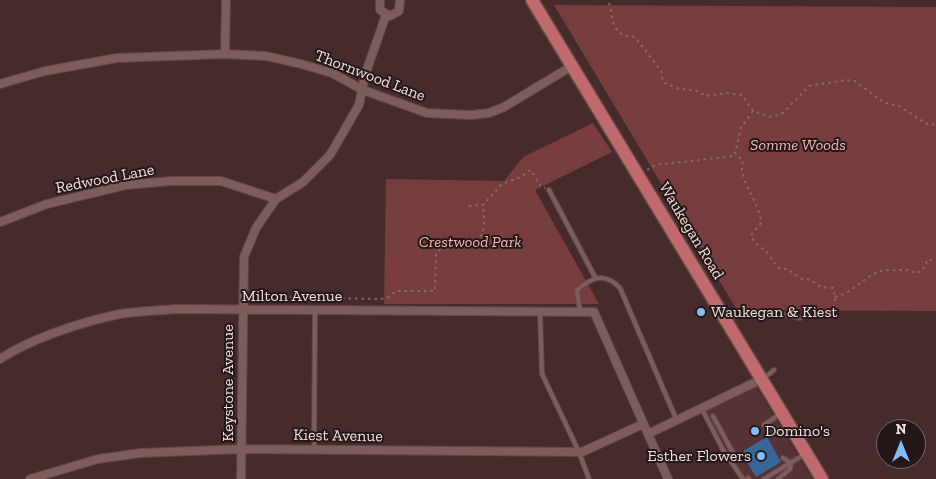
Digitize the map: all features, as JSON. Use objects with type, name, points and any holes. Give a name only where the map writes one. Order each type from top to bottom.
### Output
[{"type":"main road","name":"Waukegan Road","points":[[532,0],[822,479]]},
{"type":"street","points":[[225,54],[226,0]]},
{"type":"street","points":[[380,0],[380,10],[386,15],[393,16],[399,12],[400,0]]},
{"type":"street","name":"Keystone Avenue","points":[[241,479],[244,257],[256,228],[276,199],[303,182],[330,155],[359,105],[365,75],[386,15]]},
{"type":"street","name":"Thornwood Lane","points":[[0,84],[45,71],[117,58],[225,54],[266,56],[332,73],[363,90],[427,113],[470,115],[489,113],[504,107],[572,66]]},
{"type":"street","name":"Redwood Lane","points":[[0,222],[47,204],[126,185],[171,181],[221,181],[276,199]]},
{"type":"street","name":"Milton Avenue","points":[[0,359],[10,352],[63,330],[116,315],[176,309],[594,312],[643,424]]},
{"type":"street","points":[[648,434],[762,379]]},
{"type":"street","points":[[643,424],[668,479]]},
{"type":"street","name":"Kiest Avenue","points":[[30,479],[98,459],[141,453],[242,448],[579,452],[643,424]]},
{"type":"lane","points":[[549,190],[595,277]]},
{"type":"lane","points":[[580,312],[577,290],[595,277],[606,278],[620,288],[677,421]]},
{"type":"lane","points":[[314,449],[315,310]]},
{"type":"lane","points":[[540,311],[542,374],[579,452],[589,479]]},
{"type":"lane","points":[[726,320],[741,314]]},
{"type":"lane","points":[[780,314],[800,318]]},
{"type":"lane","points":[[762,379],[774,370]]},
{"type":"lane","points":[[702,409],[723,450],[747,479]]},
{"type":"lane","points":[[764,425],[782,413]]},
{"type":"lane","points":[[713,416],[733,453]]},
{"type":"lane","points":[[764,479],[806,453]]},
{"type":"lane","points":[[784,458],[791,463]]},
{"type":"lane","points":[[778,479],[790,469],[791,463]]},
{"type":"path","points":[[609,3],[613,12],[612,20],[614,27],[624,35],[633,36],[661,71],[664,82],[676,88],[697,91],[706,96],[726,93],[742,95],[753,111],[770,117],[784,113],[810,86],[846,80],[855,81],[883,102],[899,106],[927,124],[936,125]]},
{"type":"path","points":[[736,156],[735,153],[741,128],[753,111]]},
{"type":"path","points":[[638,175],[655,165],[736,156],[744,161],[743,171],[747,188],[754,196],[760,212],[761,223],[751,235],[755,244],[769,254],[780,269],[787,269],[798,277],[812,280],[821,287],[833,288],[835,297],[833,313]]},
{"type":"path","points":[[469,206],[483,205],[502,184],[518,178],[531,170],[542,187],[549,190]]},
{"type":"path","points":[[242,297],[381,299],[389,297],[396,291],[435,291],[436,254],[444,245],[470,242],[480,238],[484,233],[485,224],[483,205]]},
{"type":"path","points":[[835,297],[846,294],[875,272],[904,268],[916,274],[923,269],[928,258],[936,262]]},
{"type":"shaded area","points":[[756,387],[812,479],[740,479],[703,412]]},
{"type":"green space","name":"Somme Woods","points":[[554,5],[936,7],[936,311],[737,310]]},
{"type":"green space","name":"Crestwood Park","points":[[593,123],[612,152],[535,190],[599,304],[384,304],[386,179],[504,181],[523,157]]},
{"type":"building","name":"Esther Flowers","points":[[767,437],[781,462],[756,477],[744,457],[746,456],[743,451]]},
{"type":"place","name":"Waukegan & Kiest","points":[[701,312]]},
{"type":"place","name":"Domino's","points":[[755,431]]},
{"type":"place","name":"Esther Flowers","points":[[761,456]]}]
